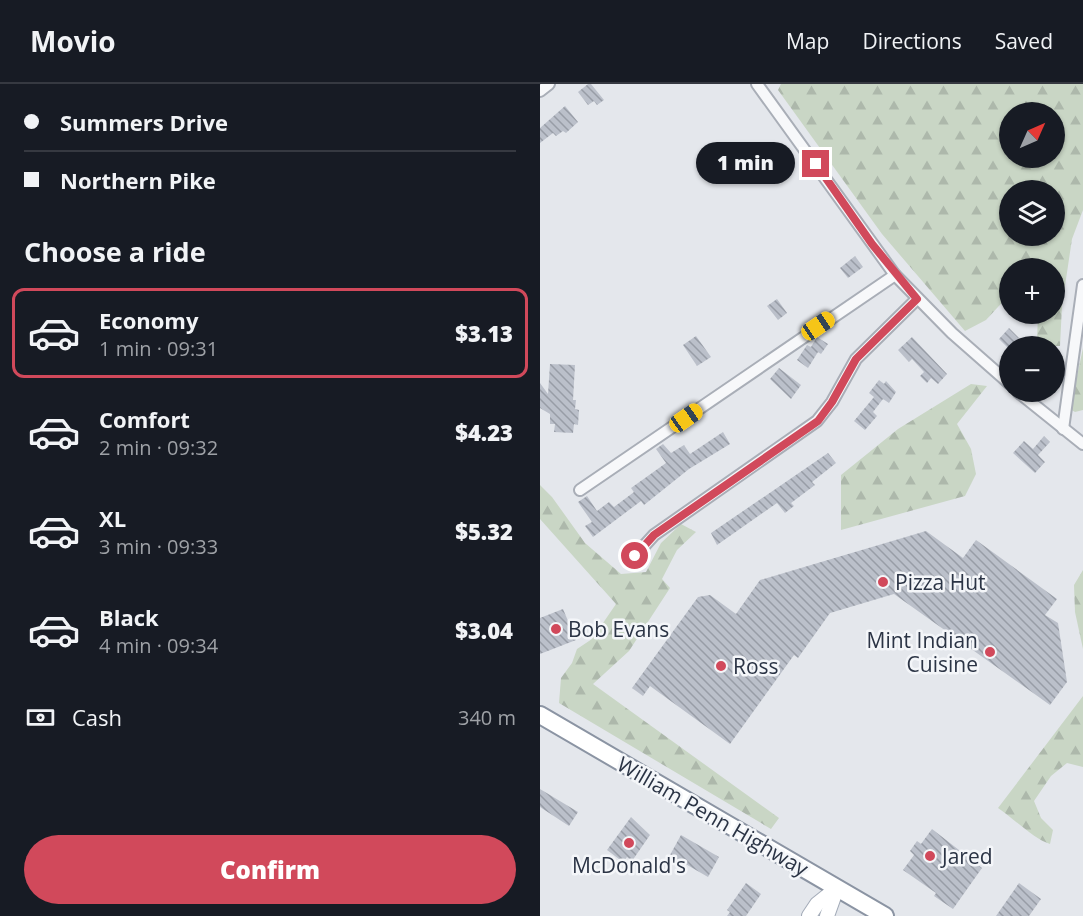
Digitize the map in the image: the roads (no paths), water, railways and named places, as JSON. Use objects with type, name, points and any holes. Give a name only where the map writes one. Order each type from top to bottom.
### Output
[{"type":"highway","name":"William Penn Highway","points":[[540,716],[885,916]]},
{"type":"main road","points":[[809,916],[817,904],[837,888]]},
{"type":"main road","points":[[827,916],[837,888]]},
{"type":"street","points":[[540,91],[549,84]]},
{"type":"street","points":[[758,84],[895,275],[917,299],[999,374]]},
{"type":"street","points":[[580,490],[895,275]]},
{"type":"street","points":[[1063,429],[1083,285]]},
{"type":"street","points":[[635,556],[654,535],[818,421],[832,402],[856,359],[917,299]]},
{"type":"street","points":[[1030,402],[1083,444]]},
{"type":"place","name":"Pizza Hut","points":[[883,582]]},
{"type":"place","name":"Bob Evans","points":[[556,629]]},
{"type":"place","name":"Mint Indian Cuisine","points":[[990,652]]},
{"type":"place","name":"Ross","points":[[721,666]]},
{"type":"place","name":"McDonald's","points":[[629,843]]},
{"type":"place","name":"Jared","points":[[930,856]]}]
